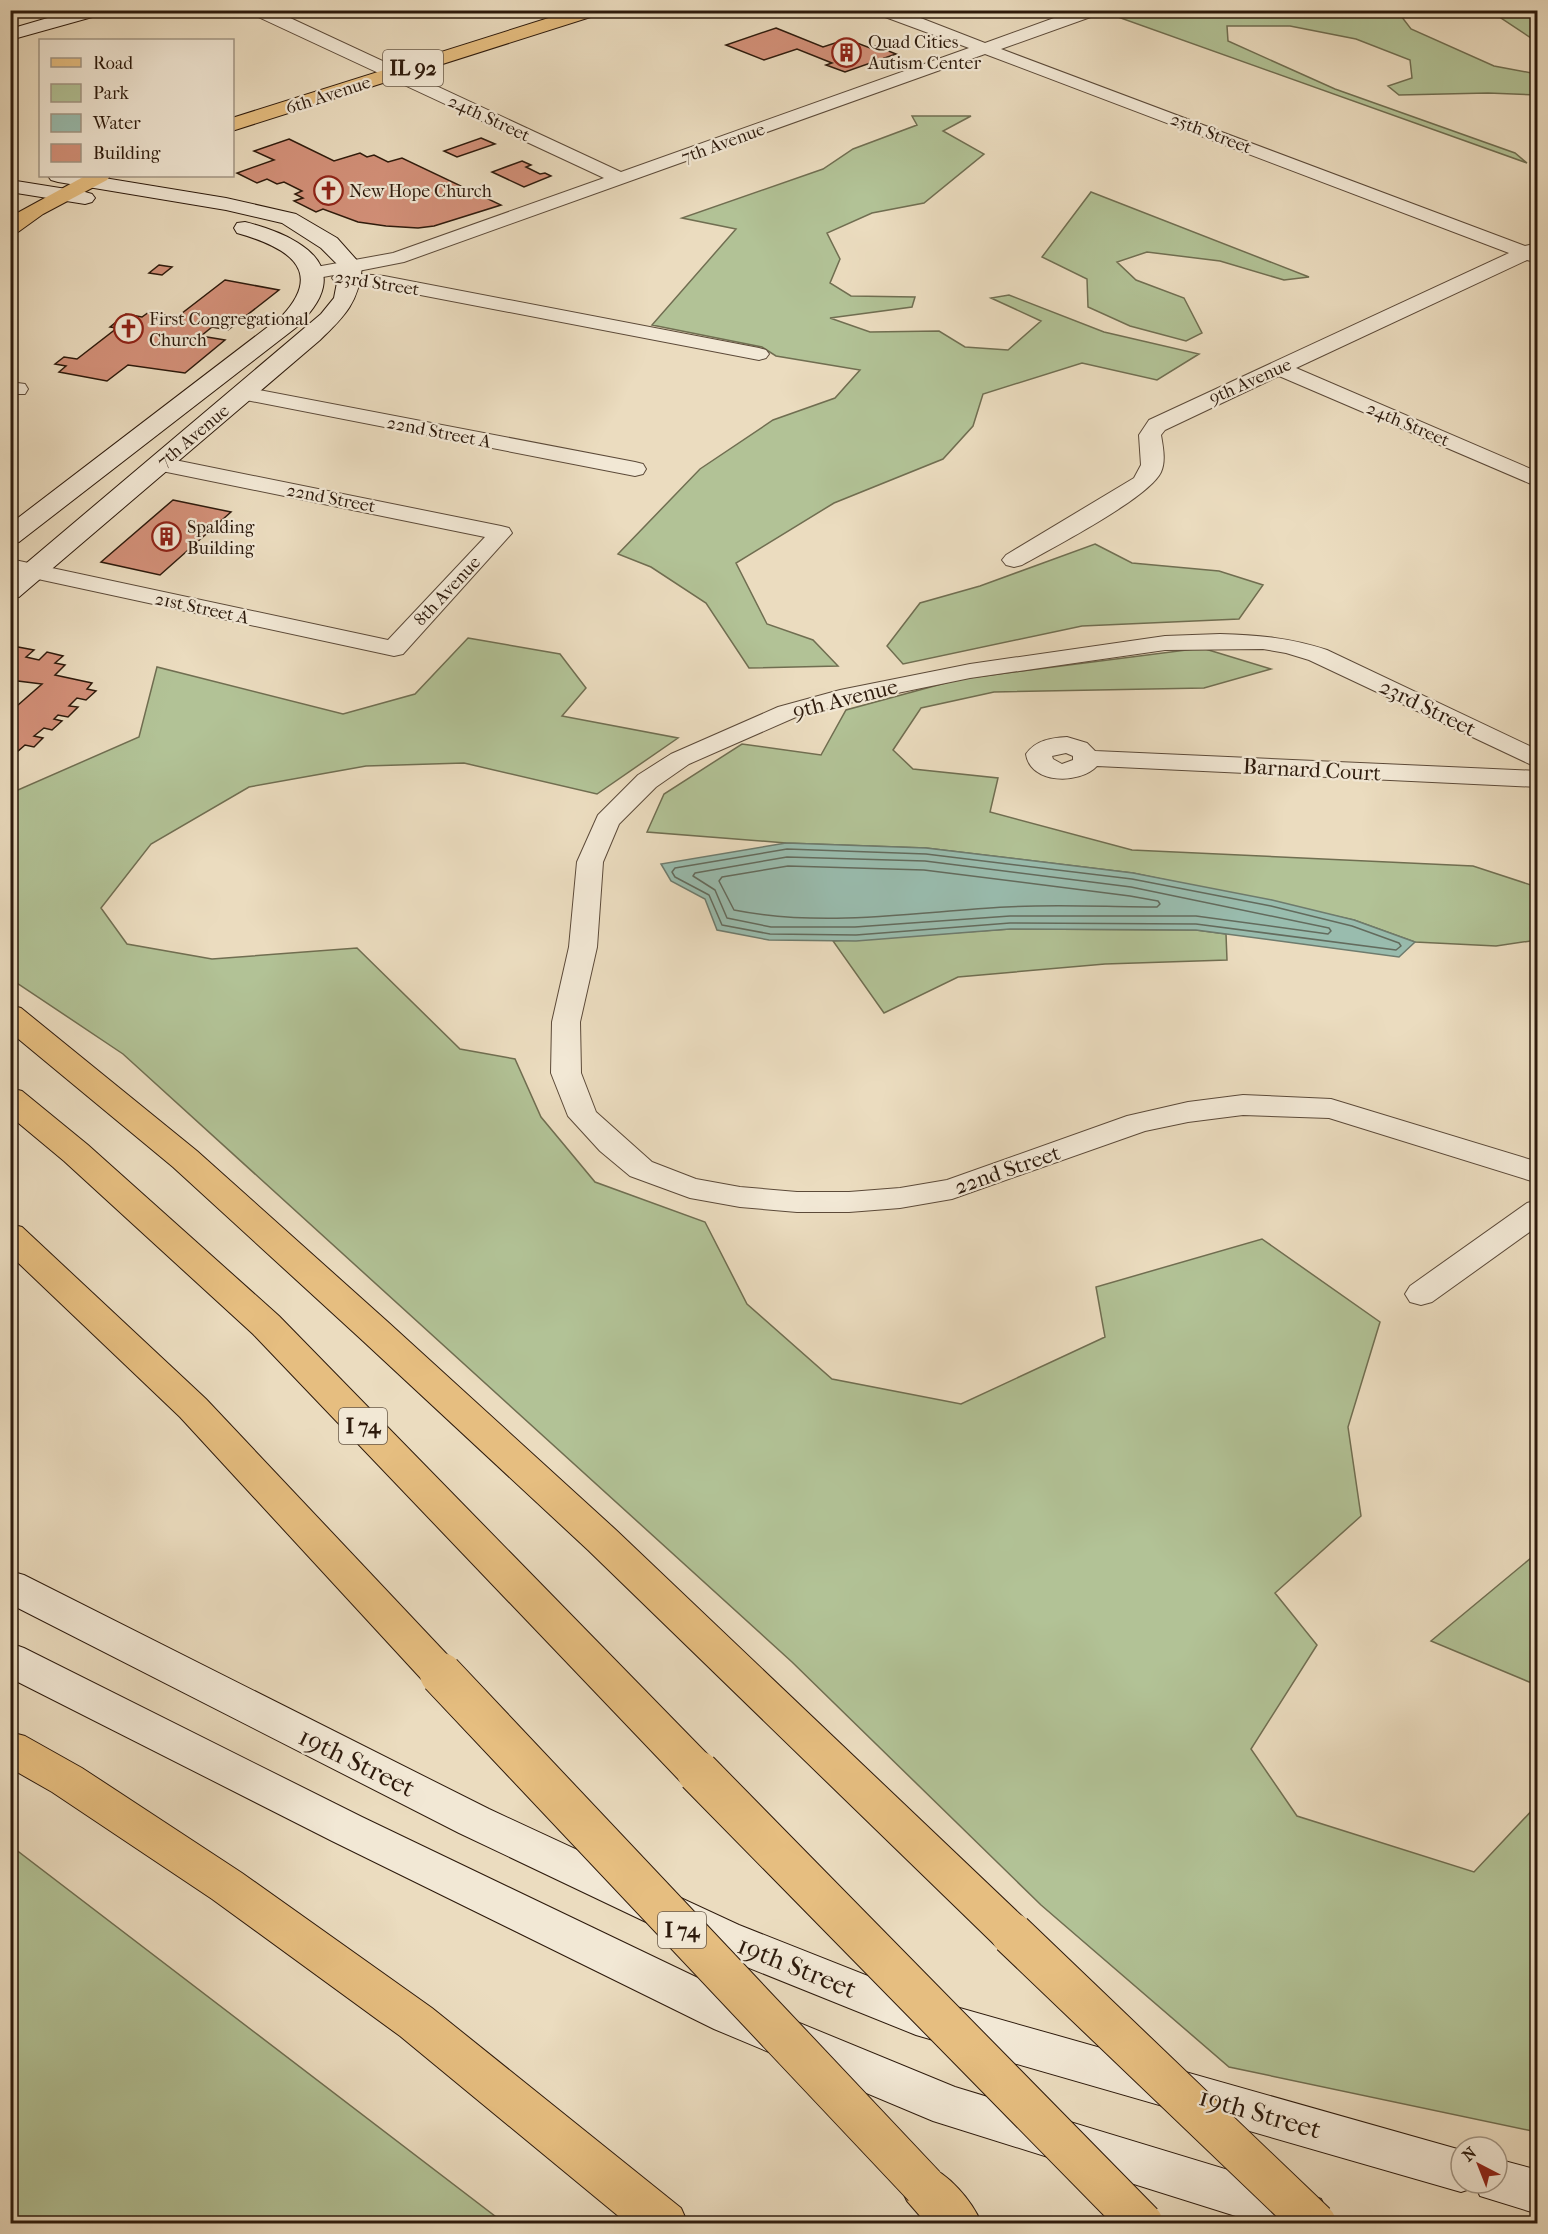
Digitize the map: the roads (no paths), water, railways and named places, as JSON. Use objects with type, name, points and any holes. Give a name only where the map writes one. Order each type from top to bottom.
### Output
[{"type":"main road","points":[[10,35],[97,10]]},
{"type":"main road","name":"6th Avenue","points":[[234,124],[594,10]]},
{"type":"main road","points":[[234,129],[295,105]]},
{"type":"main road","points":[[10,168],[39,172]]},
{"type":"main road","points":[[178,177],[185,185],[197,190],[257,205],[289,218]]},
{"type":"main road","points":[[10,227],[61,185],[95,178]]},
{"type":"main road","name":"23rd Street","points":[[95,178],[289,218],[329,243],[350,272]]},
{"type":"main road","name":"23rd Street","points":[[10,186],[61,185],[263,233],[281,239],[300,252],[312,273]]},
{"type":"main road","name":"7th Avenue","points":[[10,591],[22,569],[160,464],[339,309],[350,289],[350,272]]},
{"type":"main road","name":"7th Avenue","points":[[10,537],[290,321],[306,303],[313,284],[312,273]]},
{"type":"main road","points":[[10,1015],[185,1159],[611,1548],[1315,2223]]},
{"type":"main road","name":"I 74","points":[[10,1098],[76,1153],[266,1325],[698,1772],[1142,2223]]},
{"type":"main road","name":"I 74","points":[[10,1234],[193,1408],[958,2223]]},
{"type":"main road","name":"19th Street","points":[[10,1586],[474,1821],[723,1938],[916,2015],[1449,2168]]},
{"type":"main road","points":[[10,1659],[347,1829],[730,2015],[949,2106],[1330,2223]]},
{"type":"main road","points":[[10,1748],[67,1780],[227,1887],[416,2022],[664,2223]]},
{"type":"main road","points":[[1509,2184],[1538,2192]]},
{"type":"street","name":"24th Street","points":[[258,10],[622,179]]},
{"type":"street","name":"25th Street","points":[[883,10],[1534,252]]},
{"type":"street","name":"7th Avenue","points":[[350,272],[397,258],[622,179],[1093,10]]},
{"type":"street","name":"9th Avenue","points":[[1014,560],[1135,489],[1148,478],[1153,458],[1150,435],[1157,425],[1534,252]]},
{"type":"street","name":"23rd Street","points":[[312,273],[350,272],[393,284],[759,354]]},
{"type":"street","name":"24th Street","points":[[1279,368],[1538,480]]},
{"type":"street","name":"22nd Street A","points":[[244,393],[634,469]]},
{"type":"street","name":"22nd Street","points":[[160,464],[501,533]]},
{"type":"street","name":"8th Avenue","points":[[394,649],[501,533]]},
{"type":"street","name":"21st Street A","points":[[22,569],[394,649]]},
{"type":"street","name":"9th Avenue","points":[[566,1022],[583,946],[588,910],[586,886],[590,862],[596,845],[607,820],[647,781],[680,759],[787,712],[851,694],[970,671],[1165,643],[1221,640],[1272,643],[1318,655]]},
{"type":"street","name":"23rd Street","points":[[1318,655],[1538,760]]},
{"type":"street","name":"Barnard Court","points":[[1087,758],[1538,779]]},
{"type":"street","name":"22nd Street","points":[[566,1022],[566,1073],[584,1116],[611,1144],[641,1169],[690,1188],[740,1197],[828,1202],[900,1198],[952,1188],[1138,1123],[1188,1112],[1243,1105],[1331,1109],[1538,1173]]},
{"type":"street","points":[[1421,1294],[1538,1210]]},
{"type":"water","points":[[786,843],[926,848],[1133,873],[1272,900],[1354,920],[1415,942],[1399,957],[1196,930],[1010,929],[856,941],[769,940],[717,930],[705,899],[671,881],[661,864]]},
{"type":"place","name":"Quad Cities Autism Center","points":[[847,52]]},
{"type":"place","name":"New Hope Church","points":[[328,191]]},
{"type":"place","name":"First Congregational Church","points":[[128,329]]},
{"type":"place","name":"Spalding Building","points":[[166,537]]}]
